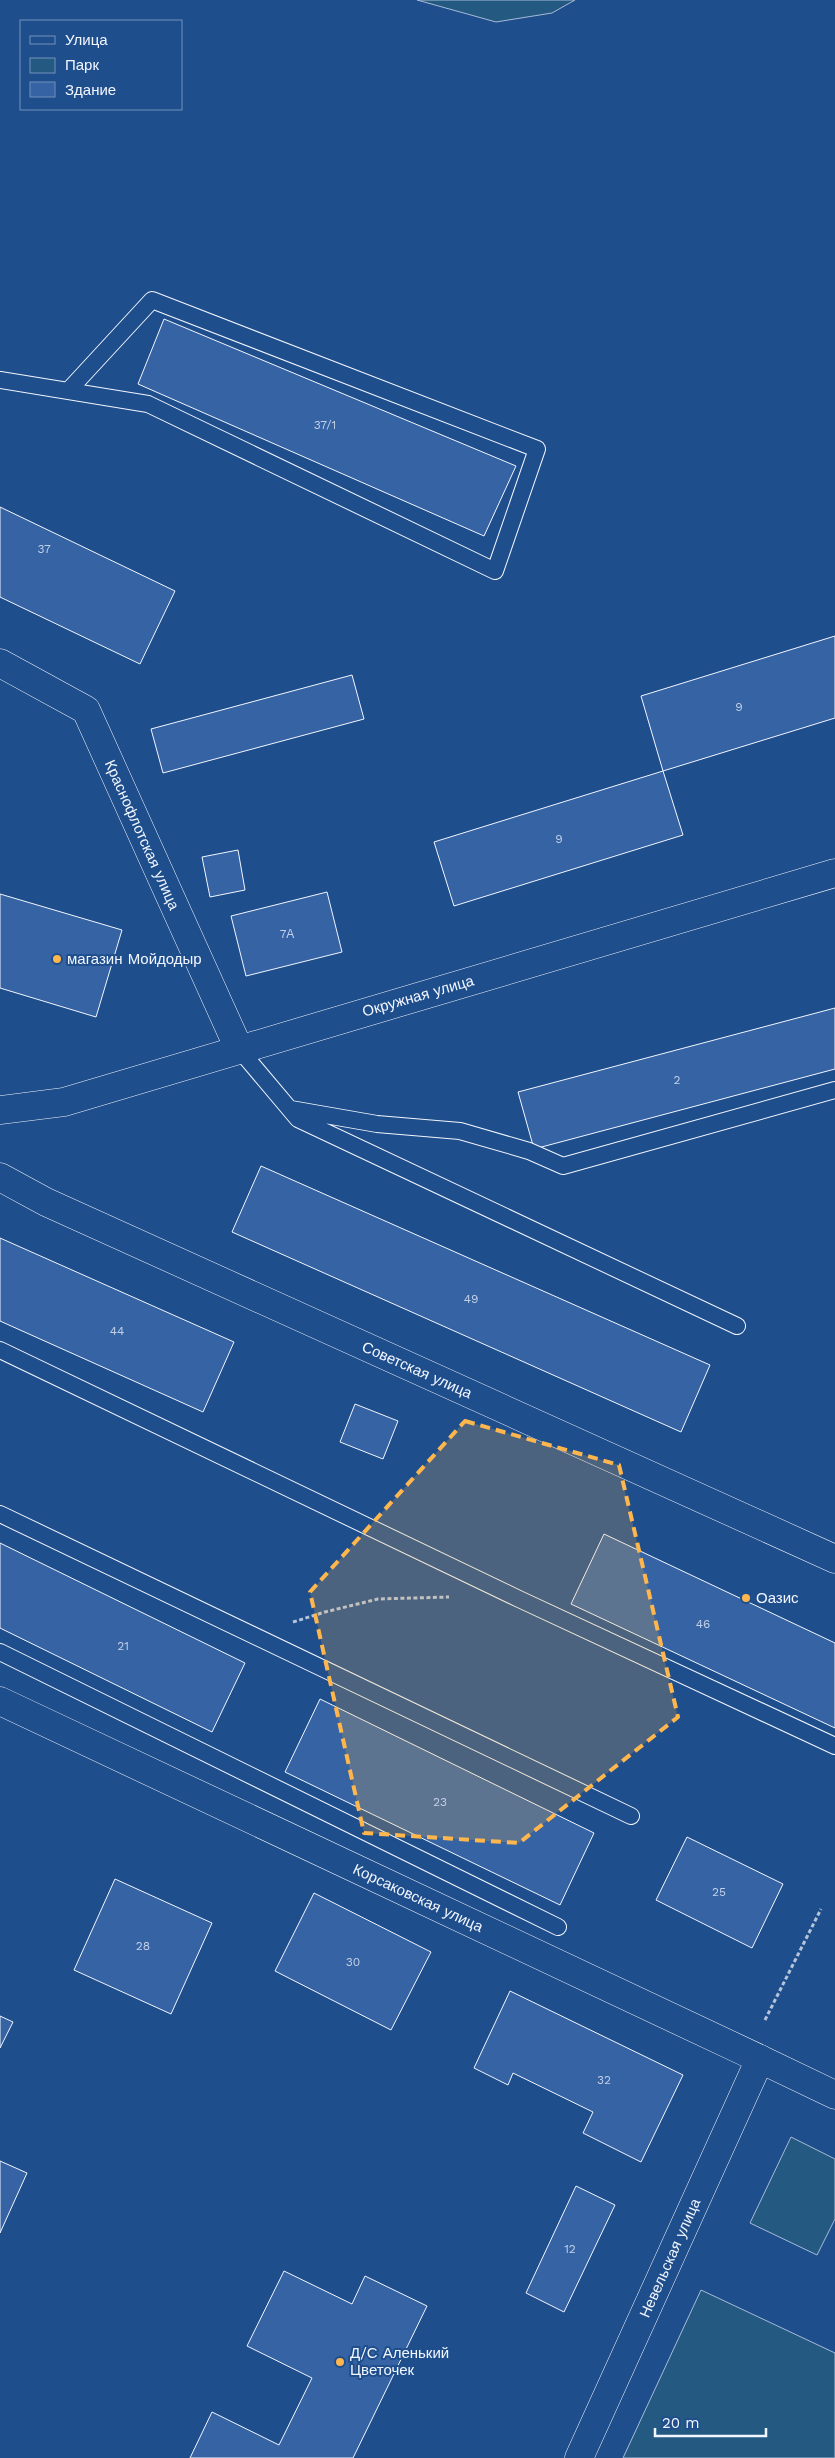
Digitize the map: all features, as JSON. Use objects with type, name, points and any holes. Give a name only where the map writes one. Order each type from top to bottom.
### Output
[{"type":"street","name":"Краснофлотская улица","points":[[0,663],[86,710],[239,1049]]},
{"type":"street","name":"Окружная улица","points":[[0,1110],[64,1102],[835,873]]},
{"type":"street","name":"Советская улица","points":[[0,1177],[46,1202],[835,1559]]},
{"type":"street","name":"Корсаковская улица","points":[[0,1701],[835,2095]]},
{"type":"street","name":"Невельская улица","points":[[579,2458],[760,2059]]},
{"type":"lane","points":[[0,380],[148,404],[495,571],[537,449],[152,300],[68,391]]},
{"type":"lane","points":[[239,1049],[292,1109],[298,1119],[737,1326]]},
{"type":"lane","points":[[292,1109],[377,1124],[460,1131],[529,1151],[563,1166],[835,1090]]},
{"type":"lane","points":[[0,1350],[519,1599],[835,1746]]},
{"type":"lane","points":[[0,1514],[631,1816]]},
{"type":"lane","points":[[0,1652],[558,1927]]},
{"type":"path","points":[[268,1642],[284,1625],[324,1612],[378,1599],[458,1596]]},
{"type":"path","points":[[765,2020],[821,1909]]},
{"type":"highlighted area","points":[[465,1421],[619,1465],[678,1717],[519,1843],[364,1833],[310,1592]]},
{"type":"green space","points":[[417,0],[575,0],[552,13],[496,22]]},
{"type":"green space","points":[[791,2137],[835,2159],[835,2219],[817,2255],[750,2223]]},
{"type":"green space","points":[[701,2290],[835,2353],[835,2458],[623,2458]]},
{"type":"building","points":[[164,319],[516,466],[484,536],[138,384]]},
{"type":"building","points":[[0,507],[175,591],[140,664],[0,597]]},
{"type":"building","points":[[835,636],[835,718],[663,771],[641,696]]},
{"type":"building","points":[[352,675],[364,719],[163,773],[151,729]]},
{"type":"building","points":[[663,771],[683,835],[454,906],[434,842]]},
{"type":"building","points":[[238,850],[245,890],[210,897],[202,857]]},
{"type":"building","points":[[327,892],[342,952],[246,976],[231,916]]},
{"type":"building","name":"магазин Мойдодыр","points":[[0,894],[122,930],[96,1017],[0,988]]},
{"type":"building","points":[[835,1008],[835,1069],[534,1149],[518,1092]]},
{"type":"building","points":[[261,1166],[710,1365],[681,1432],[232,1232]]},
{"type":"building","points":[[0,1238],[234,1342],[203,1412],[0,1321]]},
{"type":"building","points":[[355,1404],[398,1421],[383,1459],[340,1442]]},
{"type":"building","points":[[604,1534],[835,1643],[835,1728],[571,1604]]},
{"type":"building","points":[[0,1543],[245,1663],[212,1732],[0,1628]]},
{"type":"building","points":[[320,1699],[594,1833],[560,1905],[285,1772]]},
{"type":"building","points":[[687,1837],[783,1884],[752,1948],[656,1900]]},
{"type":"building","points":[[115,1879],[212,1923],[171,2014],[74,1970]]},
{"type":"building","points":[[314,1893],[431,1952],[391,2030],[275,1971]]},
{"type":"building","points":[[510,1991],[683,2075],[641,2162],[583,2133],[593,2112],[513,2073],[508,2085],[474,2068]]},
{"type":"building","points":[[0,2016],[13,2022],[0,2048]]},
{"type":"building","points":[[0,2161],[27,2173],[0,2233]]},
{"type":"building","points":[[576,2186],[615,2205],[564,2312],[526,2293]]},
{"type":"building","name":"Д/С Аленький Цветочек","points":[[284,2271],[352,2304],[365,2276],[427,2306],[353,2458],[190,2458],[212,2412],[279,2445],[312,2378],[247,2346]]},
{"type":"place","name":"магазин Мойдодыр","points":[[57,959]]},
{"type":"place","name":"Оазис","points":[[746,1598]]},
{"type":"place","name":"Д/С Аленький Цветочек","points":[[340,2362]]}]
